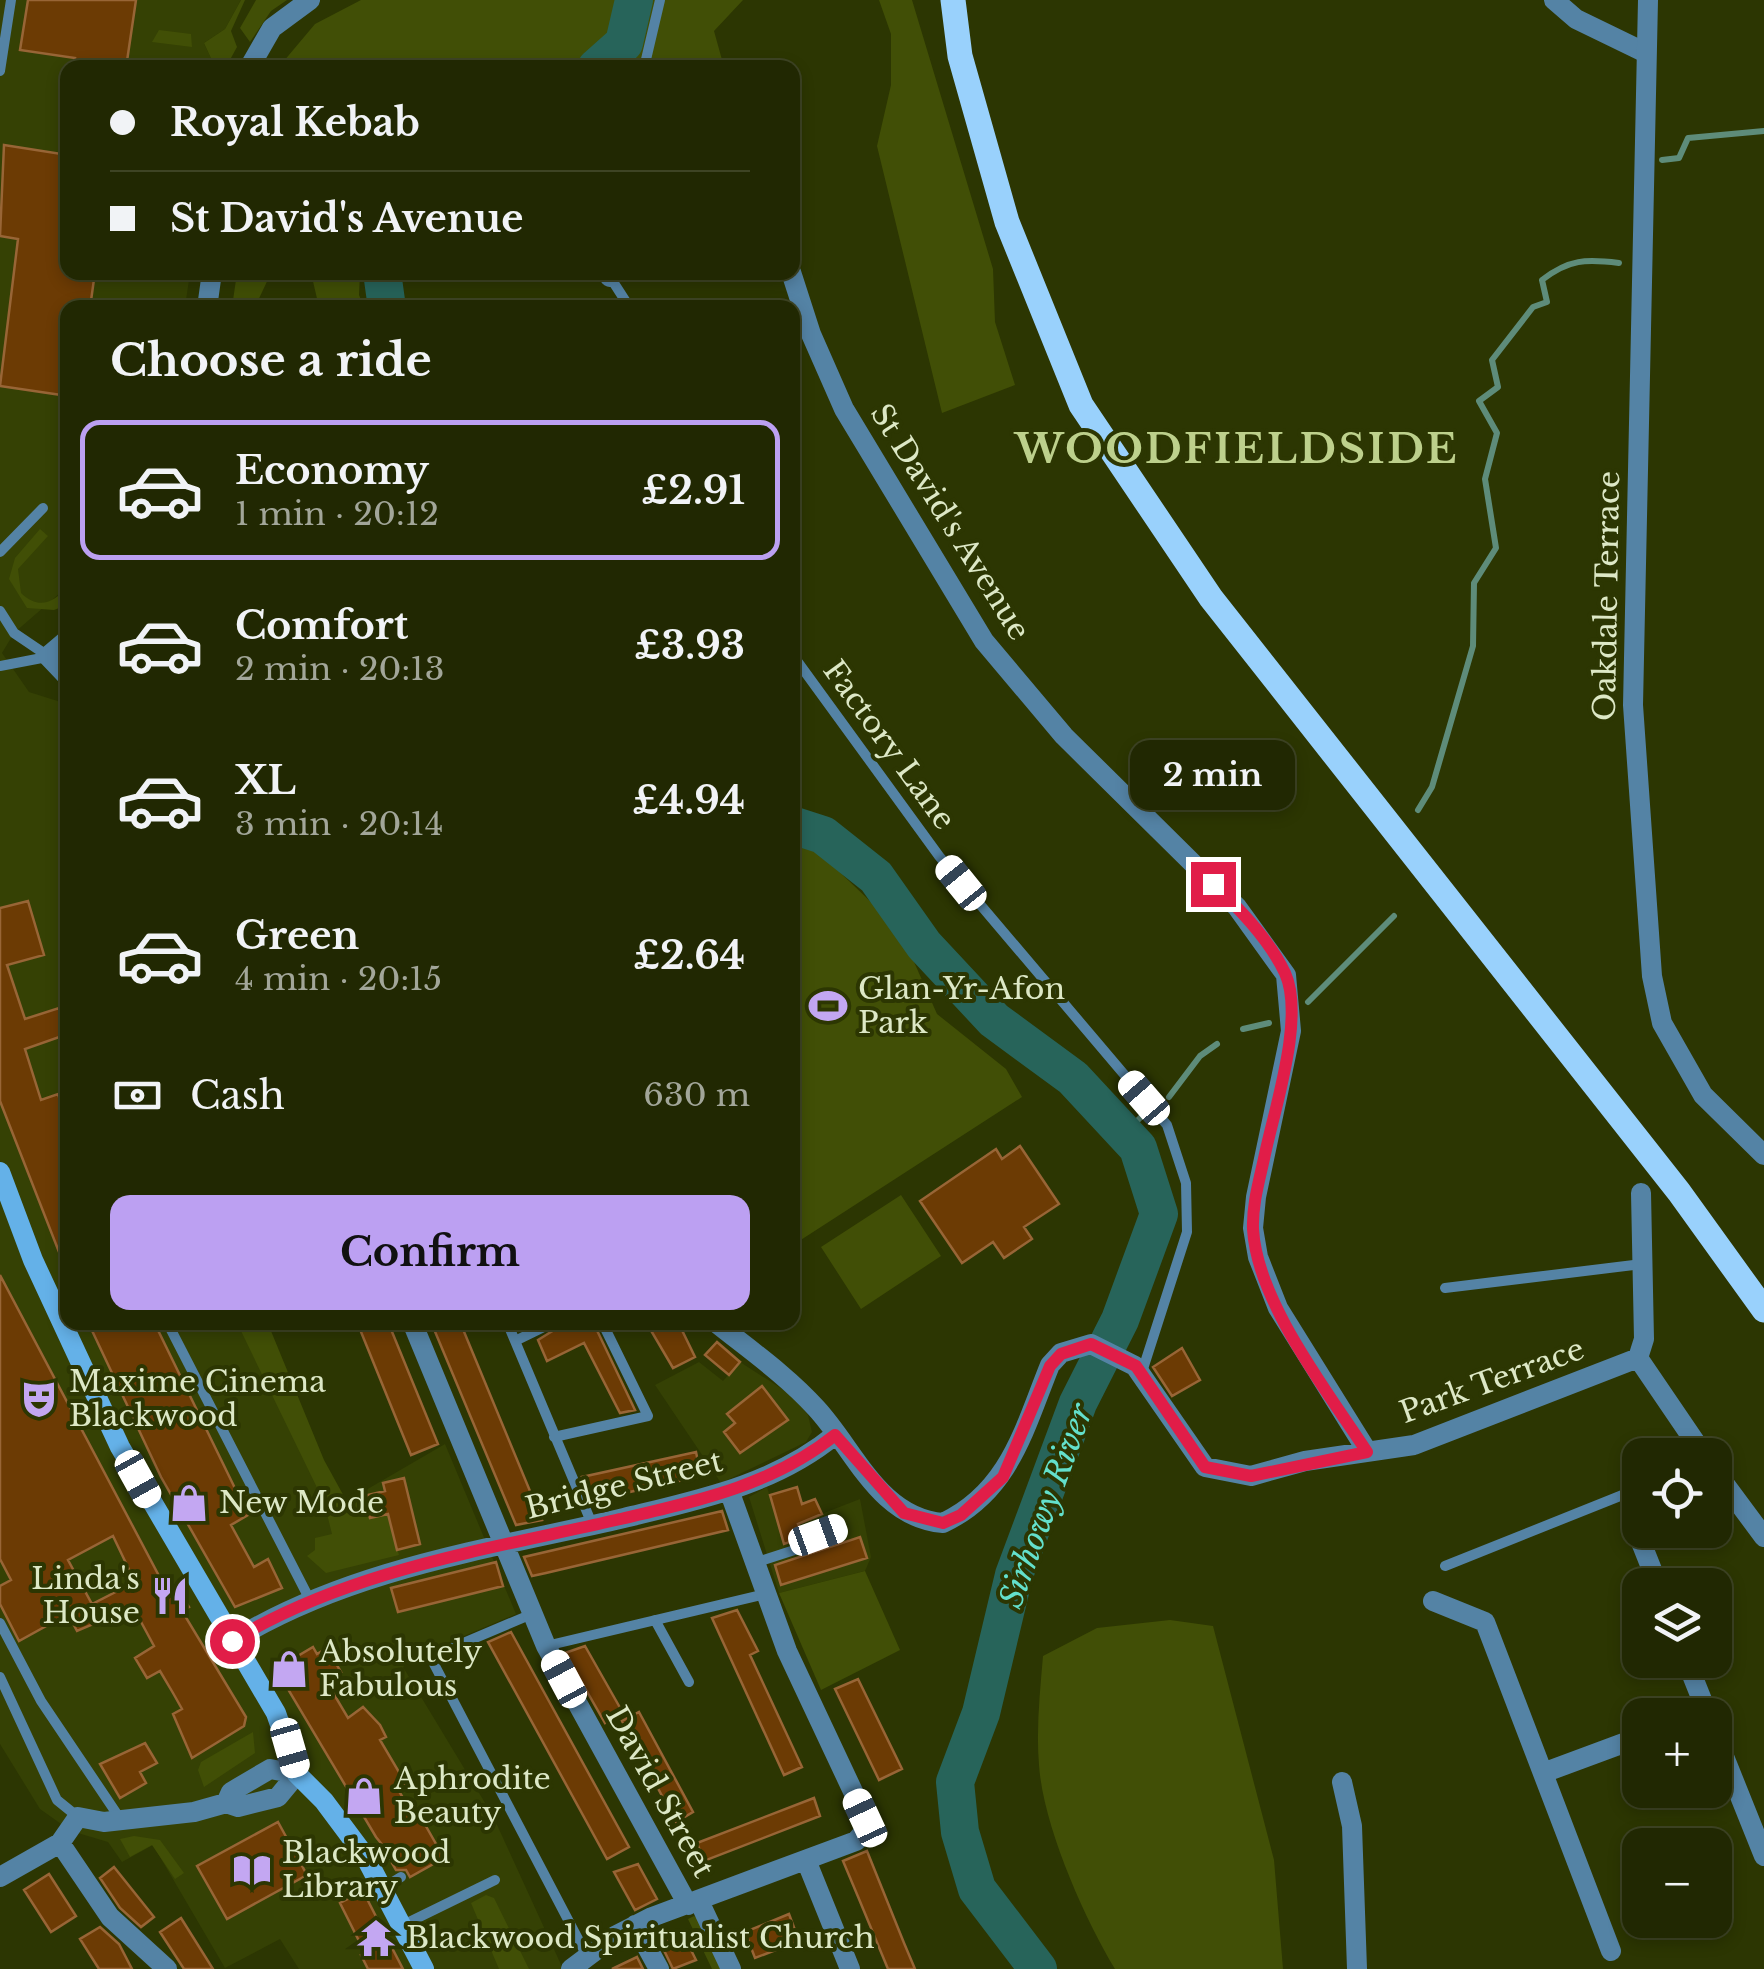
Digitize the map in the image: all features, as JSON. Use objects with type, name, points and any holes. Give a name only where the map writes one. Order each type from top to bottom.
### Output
[{"type":"main road","points":[[953,0],[960,56],[1007,222],[1081,404],[1211,598],[1756,1286],[1764,1310]]},
{"type":"main road","points":[[0,1172],[60,1318]]},
{"type":"main road","points":[[66,1330],[120,1446],[276,1713],[298,1774],[379,1860],[392,1883],[403,1925],[424,1969]]},
{"type":"street","points":[[253,60],[272,28],[310,0]]},
{"type":"street","points":[[1554,0],[1576,19],[1644,52]]},
{"type":"street","name":"Oakdale Terrace","points":[[1648,0],[1633,705],[1652,976],[1662,1023],[1703,1096],[1764,1154]]},
{"type":"street","name":"St David's Avenue","points":[[794,280],[811,334],[844,409],[984,640],[1064,736],[1237,907],[1286,975],[1291,1031],[1253,1228],[1258,1257],[1278,1308],[1367,1452]]},
{"type":"street","points":[[60,645],[48,656],[60,669]]},
{"type":"street","points":[[1641,1193],[1644,1340],[1638,1358],[1692,1438]]},
{"type":"street","name":"David Street","points":[[415,1330],[546,1646],[731,1969]]},
{"type":"street","points":[[726,1330],[818,1410],[904,1513],[943,1523],[961,1515],[1003,1477],[1050,1366],[1061,1354],[1091,1344],[1138,1370]]},
{"type":"street","name":"Park Terrace","points":[[1138,1370],[1205,1467],[1251,1476],[1446,1435],[1638,1358]]},
{"type":"street","name":"Bridge Street","points":[[232,1641],[354,1582],[730,1493],[817,1450],[835,1435]]},
{"type":"street","points":[[579,1963],[635,1925],[856,1841],[865,1831],[865,1818],[765,1594],[730,1493]]},
{"type":"street","points":[[1732,1494],[1764,1537]]},
{"type":"street","points":[[1434,1602],[1485,1622],[1612,1951]]},
{"type":"street","points":[[1543,1773],[1622,1744]]},
{"type":"street","points":[[0,1877],[60,1843],[78,1818],[121,1820],[194,1812],[226,1803],[231,1792],[270,1769],[298,1774]]},
{"type":"street","points":[[1732,1776],[1764,1856]]},
{"type":"street","points":[[1342,1782],[1352,1826],[1356,1969]]},
{"type":"street","points":[[60,1843],[110,1918],[167,1969]]},
{"type":"street","points":[[806,1860],[850,1969]]},
{"type":"street","points":[[635,1925],[659,1969]]},
{"type":"lane","points":[[0,72],[11,0]]},
{"type":"lane","points":[[646,60],[660,0]]},
{"type":"lane","points":[[0,552],[43,508]]},
{"type":"lane","points":[[0,612],[14,633],[48,656]]},
{"type":"lane","points":[[0,666],[48,656]]},
{"type":"lane","name":"Factory Lane","points":[[800,665],[939,856],[1167,1125],[1186,1183],[1187,1232],[1138,1370]]},
{"type":"lane","points":[[1445,1288],[1642,1264]]},
{"type":"lane","points":[[171,1330],[310,1600]]},
{"type":"lane","points":[[510,1330],[592,1525]]},
{"type":"lane","points":[[515,1341],[538,1330]]},
{"type":"lane","points":[[554,1437],[648,1416],[606,1330]]},
{"type":"lane","points":[[1445,1566],[1622,1495]]},
{"type":"lane","points":[[756,1562],[813,1544],[818,1535],[841,1526]]},
{"type":"lane","points":[[546,1646],[765,1594]]},
{"type":"lane","points":[[532,1614],[435,1655],[434,1664],[579,1963]]},
{"type":"lane","points":[[655,1620],[689,1682]]},
{"type":"lane","points":[[0,1623],[41,1701],[121,1820]]},
{"type":"lane","points":[[0,1676],[3,1692],[57,1800],[78,1818]]},
{"type":"lane","points":[[403,1925],[495,1880]]},
{"type":"shaded area","points":[[0,0],[241,0],[225,29],[204,43],[212,60],[60,60],[60,280],[189,280],[186,300],[60,300],[60,593],[14,633],[2,653],[29,692],[60,702],[60,1330],[241,1330],[320,1488],[328,1517],[347,1501],[445,1444],[516,1614],[419,1655],[403,1667],[493,1816],[563,1969],[299,1969],[280,1939],[225,1968],[153,1845],[122,1862],[108,1842],[71,1831],[40,1809],[0,1744]]},
{"type":"shaded area","points":[[241,0],[245,0],[231,31],[237,47],[230,60],[212,60],[204,43],[225,29]]},
{"type":"shaded area","points":[[256,0],[287,0],[271,11],[250,42],[240,28]]},
{"type":"shaded area","points":[[361,0],[743,0],[714,31],[722,60],[285,60],[315,24]]},
{"type":"shaded area","points":[[879,0],[912,0],[993,269],[995,322],[1015,385],[942,413],[877,146],[891,85],[891,34]]},
{"type":"shaded area","points":[[159,30],[191,34],[192,47],[152,42]]},
{"type":"shaded area","points":[[236,280],[268,280],[258,300],[233,300]]},
{"type":"shaded area","points":[[313,280],[360,280],[361,300],[317,300]]},
{"type":"shaded area","points":[[40,529],[48,536],[18,569],[21,593],[40,603],[60,593],[60,608],[27,608],[9,579],[15,558]]},
{"type":"shaded area","points":[[800,834],[874,905],[907,946],[937,1014],[1006,1069],[1022,1097],[800,1240]]},
{"type":"shaded area","points":[[901,1195],[941,1256],[861,1309],[821,1247]]},
{"type":"shaded area","points":[[240,1330],[271,1331],[324,1460],[346,1500],[365,1490],[370,1518],[388,1514],[399,1555],[326,1573],[307,1556],[315,1550],[315,1538],[332,1534],[324,1502]]},
{"type":"shaded area","points":[[699,1362],[723,1381],[740,1362],[793,1396],[808,1415],[812,1432],[806,1442],[721,1483],[655,1385]]},
{"type":"shaded area","points":[[767,1487],[780,1530],[860,1499],[871,1557],[865,1571],[779,1593],[749,1497]]},
{"type":"shaded area","points":[[865,1571],[900,1650],[821,1690],[779,1593]]},
{"type":"shaded area","points":[[1170,1620],[1213,1626],[1274,1860],[1283,1969],[1115,1969],[1078,1898],[1048,1815],[1039,1765],[1043,1656],[1097,1628]]},
{"type":"shaded area","points":[[253,1732],[255,1753],[204,1787],[198,1770],[201,1762]]},
{"type":"shaded area","points":[[134,1836],[160,1840],[184,1873],[175,1879],[152,1845],[130,1857],[120,1839]]},
{"type":"shaded area","points":[[486,1895],[494,1898],[529,1969],[499,1969],[471,1903]]},
{"type":"shaded area","points":[[694,1916],[700,1920],[724,1969],[712,1969],[688,1919]]},
{"type":"building","points":[[28,0],[136,0],[127,60],[75,60],[20,50]]},
{"type":"building","points":[[4,145],[60,154],[60,280],[94,280],[91,300],[60,300],[60,395],[0,386],[18,239],[0,236]]},
{"type":"building","points":[[28,901],[44,955],[7,965],[25,1019],[59,1008],[60,1011],[60,1037],[25,1049],[41,1100],[58,1094],[60,1100],[60,1255],[0,1101],[0,908]]},
{"type":"building","points":[[1020,1146],[1059,1204],[1024,1227],[1032,1239],[1004,1258],[993,1242],[962,1263],[920,1201],[996,1149],[1002,1159]]},
{"type":"building","points":[[0,1275],[167,1591],[176,1586],[189,1607],[182,1611],[246,1717],[244,1726],[192,1758],[173,1714],[182,1709],[173,1693],[160,1671],[147,1678],[135,1658],[154,1646],[133,1607],[77,1631],[68,1614],[19,1641],[0,1604],[0,1586],[11,1580],[0,1559]],"holes":[[[113,1536],[135,1582],[92,1604],[68,1560]]]},
{"type":"building","points":[[92,1330],[158,1330],[248,1515],[231,1525],[254,1567],[268,1559],[282,1588],[235,1607],[161,1477]]},
{"type":"building","points":[[360,1330],[391,1330],[438,1444],[411,1455]]},
{"type":"building","points":[[434,1330],[463,1330],[542,1520],[516,1525]]},
{"type":"building","points":[[554,1330],[597,1330],[635,1410],[620,1413],[584,1343],[547,1361],[538,1340]]},
{"type":"building","points":[[651,1330],[682,1330],[695,1357],[673,1368]]},
{"type":"building","points":[[717,1342],[740,1362],[729,1375],[705,1355]]},
{"type":"building","points":[[1182,1348],[1200,1380],[1172,1396],[1153,1367]]},
{"type":"building","points":[[762,1386],[788,1420],[740,1453],[724,1432],[735,1423],[727,1414]]},
{"type":"building","points":[[696,1452],[701,1476],[603,1498],[592,1500],[582,1477]]},
{"type":"building","points":[[404,1478],[420,1544],[397,1550],[388,1514],[370,1518],[364,1496],[385,1491],[383,1483]]},
{"type":"building","points":[[797,1487],[802,1504],[815,1499],[822,1514],[798,1524],[802,1538],[784,1544],[770,1495]]},
{"type":"building","points":[[722,1511],[728,1530],[546,1573],[532,1576],[524,1557]]},
{"type":"building","points":[[860,1537],[867,1558],[781,1585],[775,1565]]},
{"type":"building","points":[[496,1562],[503,1586],[398,1612],[391,1588]]},
{"type":"building","points":[[737,1610],[758,1651],[750,1655],[802,1767],[784,1775],[712,1618]]},
{"type":"building","points":[[511,1632],[629,1847],[607,1859],[488,1642]]},
{"type":"building","points":[[585,1646],[623,1713],[605,1723],[565,1653]]},
{"type":"building","points":[[313,1647],[317,1654],[327,1648],[341,1672],[326,1681],[348,1718],[363,1707],[380,1725],[386,1737],[380,1740],[406,1784],[397,1788],[414,1816],[419,1814],[444,1858],[410,1877],[406,1870],[396,1870],[392,1863],[395,1850],[384,1847],[376,1837],[276,1669]]},
{"type":"building","points":[[858,1679],[902,1769],[879,1780],[835,1689]]},
{"type":"building","points":[[639,1712],[693,1812],[676,1822],[622,1721]]},
{"type":"building","points":[[145,1743],[157,1763],[140,1772],[146,1783],[120,1798],[100,1764]]},
{"type":"building","points":[[814,1798],[820,1816],[704,1861],[697,1843]]},
{"type":"building","name":"Blackwood Library","points":[[278,1822],[307,1875],[227,1919],[197,1866]]},
{"type":"building","points":[[867,1851],[915,1969],[888,1969],[843,1861]]},
{"type":"building","points":[[638,1864],[657,1899],[635,1910],[614,1872]]},
{"type":"building","points":[[114,1867],[154,1917],[141,1927],[120,1908],[100,1878]]},
{"type":"building","points":[[49,1874],[76,1916],[51,1932],[24,1890]]},
{"type":"building","points":[[363,1891],[403,1969],[368,1969],[361,1955],[365,1953],[340,1903]]},
{"type":"building","points":[[789,1914],[799,1941],[755,1958],[745,1932]]},
{"type":"building","points":[[181,1918],[213,1969],[184,1969],[160,1932]]},
{"type":"building","points":[[100,1927],[119,1944],[132,1969],[99,1969],[80,1939]]},
{"type":"building","points":[[683,1934],[696,1960],[673,1969],[661,1944]]},
{"type":"building","points":[[637,1957],[643,1969],[612,1969]]},
{"type":"waterway","name":"Sirhowy River","points":[[605,60],[624,43],[634,0]]},
{"type":"waterway","points":[[1662,160],[1679,158],[1688,138],[1764,131]]},
{"type":"waterway","points":[[1418,810],[1432,787],[1473,646],[1474,583],[1496,548],[1485,479],[1497,433],[1479,401],[1498,387],[1492,360],[1533,307],[1547,302],[1542,280],[1578,262],[1619,263]]},
{"type":"waterway","name":"Sirhowy River","points":[[383,280],[386,300]]},
{"type":"waterway","name":"Sirhowy River","points":[[800,828],[823,835],[876,877],[924,945],[994,1020],[1073,1078],[1138,1148],[1159,1214],[1120,1320],[1078,1403],[1014,1575],[981,1713],[955,1782],[960,1832],[977,1889],[1038,1969]]},
{"type":"waterway","points":[[1308,1002],[1394,916]]},
{"type":"waterway","points":[[1243,1029],[1269,1023]]},
{"type":"waterway","points":[[1169,1097],[1200,1056],[1217,1044]]},
{"type":"waterway","points":[[1124,1134],[1144,1114]]},
{"type":"place","name":"Glan-Yr-Afon Park","points":[[828,1006]]},
{"type":"place","name":"Maxime Cinema Blackwood","points":[[39,1399]]},
{"type":"place","name":"New Mode","points":[[189,1503]]},
{"type":"place","name":"Linda's House","points":[[170,1596]]},
{"type":"place","name":"Absolutely Fabulous","points":[[289,1669]]},
{"type":"place","name":"Aphrodite Beauty","points":[[364,1796]]},
{"type":"place","name":"Blackwood Library","points":[[252,1870]]},
{"type":"place","name":"Blackwood Spiritualist Church","points":[[376,1938]]},
{"type":"district","name":"WOODFIELDSIDE","points":[[1237,449]]},
{"type":"route","points":[[232,1641],[288,1610],[354,1582],[730,1493],[817,1450],[835,1435],[868,1478],[904,1513],[926,1522],[943,1523],[961,1515],[1003,1477],[1050,1366],[1061,1354],[1091,1344],[1136,1366],[1205,1467],[1251,1476],[1305,1461],[1367,1452],[1278,1308],[1258,1257],[1253,1228],[1256,1197],[1291,1031],[1286,975],[1237,907],[1213,884]]}]
